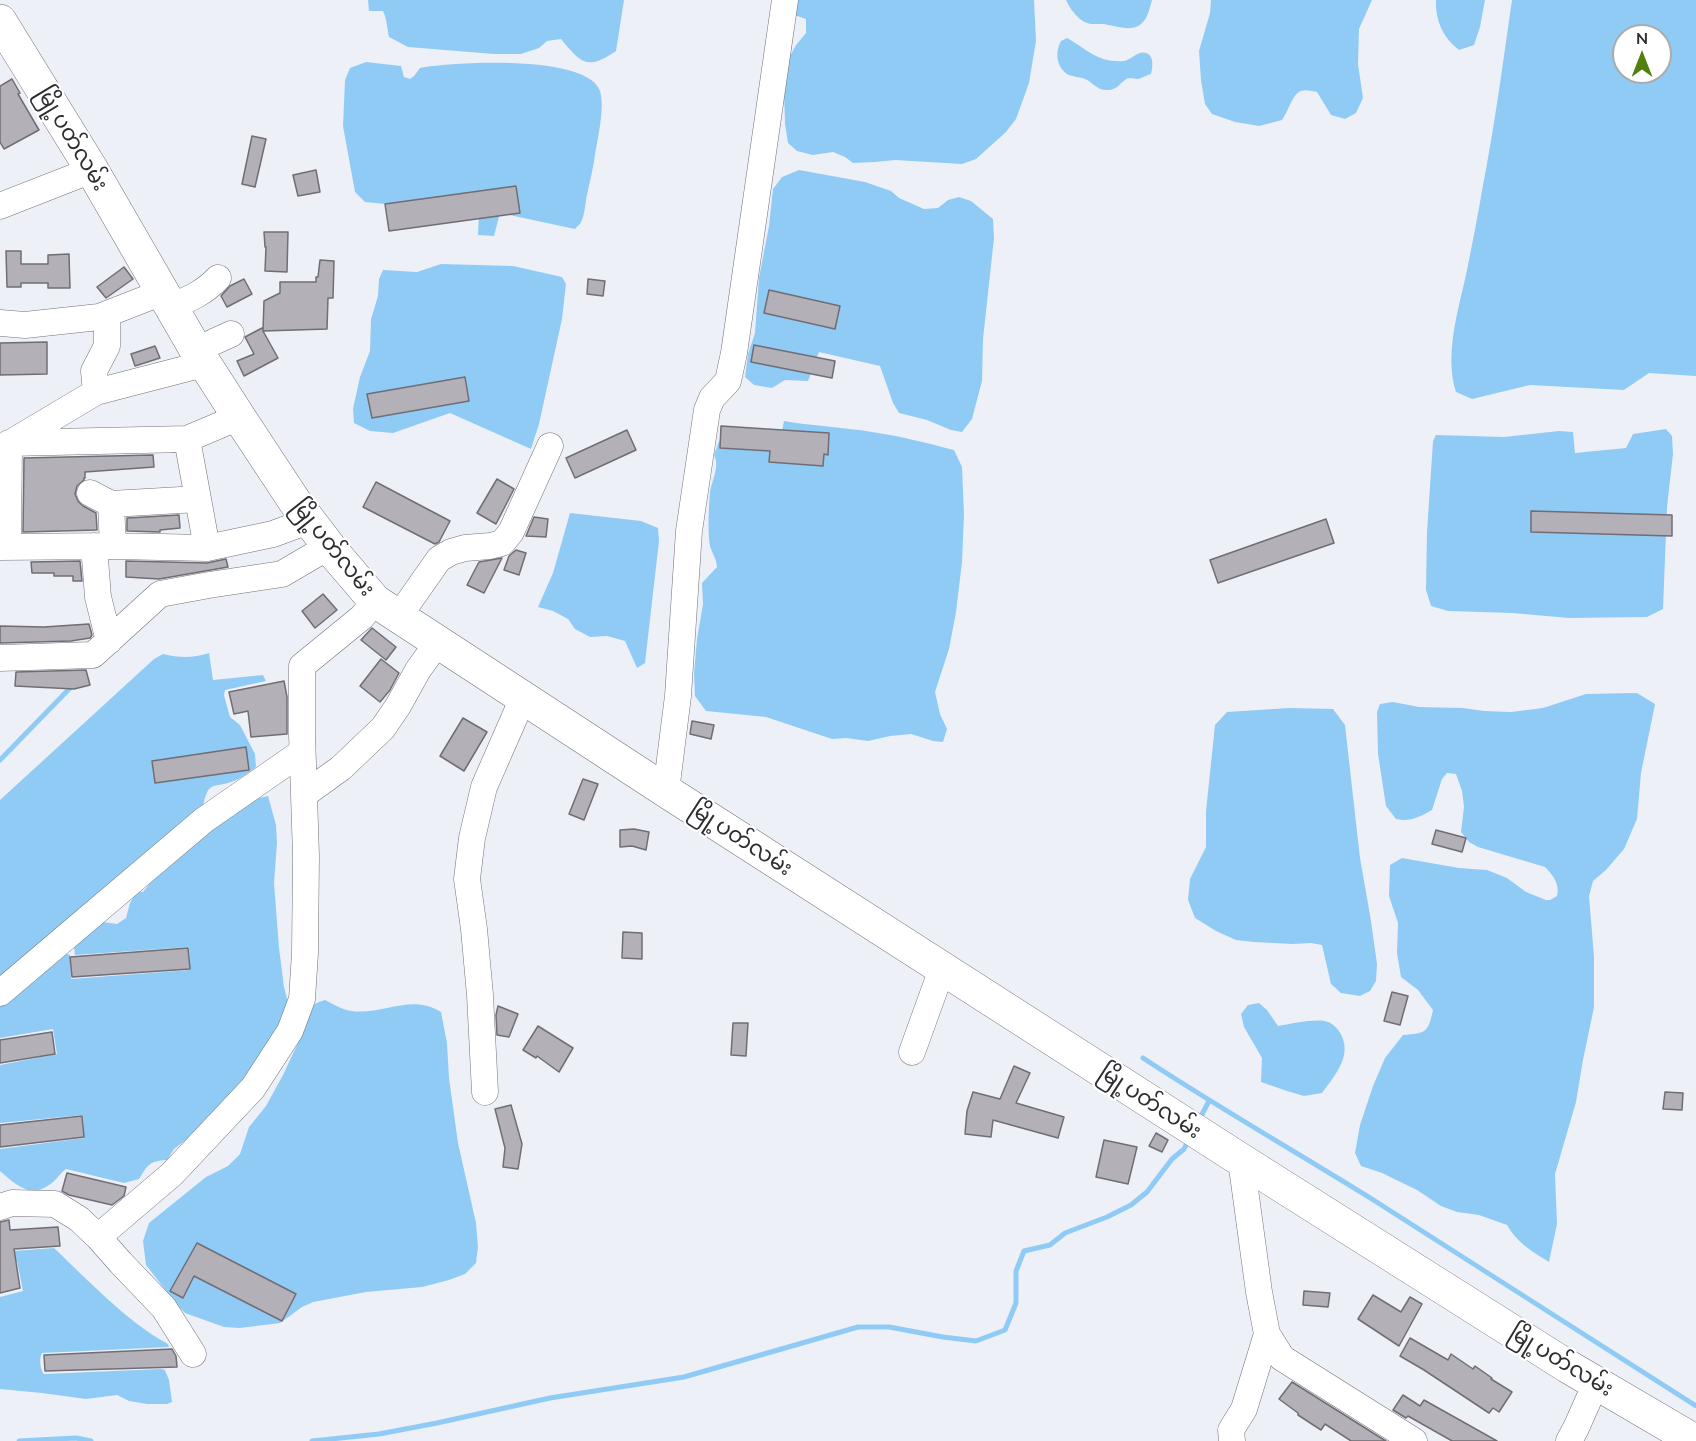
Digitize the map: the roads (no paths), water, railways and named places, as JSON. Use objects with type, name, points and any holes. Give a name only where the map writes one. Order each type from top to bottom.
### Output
[{"type":"main road","name":"မြို့ပတ်လမ်း","points":[[0,21],[9,55],[92,170],[200,357],[295,502],[328,547],[387,608],[666,791],[1241,1160],[1596,1383],[1695,1441]]},
{"type":"street","points":[[666,791],[678,696],[689,531],[705,421],[712,398],[728,381],[734,353],[785,0]]},
{"type":"street","points":[[0,206],[92,170]]},
{"type":"street","points":[[0,323],[25,325],[99,317],[167,299],[191,299],[207,290],[218,278]]},
{"type":"street","points":[[96,392],[94,371],[107,346],[107,314]]},
{"type":"street","points":[[4,443],[96,392],[200,357],[231,334]]},
{"type":"street","points":[[4,443],[187,439],[239,417]]},
{"type":"street","points":[[187,439],[207,548]]},
{"type":"street","points":[[4,443],[4,547],[207,548],[273,534],[309,521]]},
{"type":"street","points":[[98,1237],[172,1174],[253,1088],[290,1031],[302,999],[306,899],[302,666],[362,617],[387,608],[439,559],[465,548],[502,543],[511,532],[550,446]]},
{"type":"street","points":[[109,641],[98,597],[104,546],[101,498],[198,499]]},
{"type":"street","points":[[0,658],[93,656],[160,594],[282,574],[328,547]]},
{"type":"street","points":[[305,794],[341,768],[383,728],[438,642]]},
{"type":"street","points":[[485,1092],[479,984],[467,879],[472,838],[484,787],[523,698]]},
{"type":"street","points":[[0,993],[204,820],[302,752]]},
{"type":"street","points":[[912,1052],[942,969]]},
{"type":"street","points":[[1241,1160],[1267,1334],[1282,1358],[1414,1441]]},
{"type":"street","points":[[0,1207],[12,1203],[55,1204],[79,1219],[164,1308],[193,1354]]},
{"type":"street","points":[[1229,1437],[1244,1408],[1267,1334]]},
{"type":"street","points":[[1569,1441],[1596,1383]]},
{"type":"water","points":[[368,0],[624,0],[616,51],[598,61],[585,62],[574,54],[561,39],[547,41],[539,48],[521,54],[408,47],[389,37],[383,11],[369,11]]},
{"type":"water","points":[[795,0],[1034,0],[1036,41],[1029,83],[1016,119],[1006,132],[976,159],[962,164],[895,160],[853,163],[833,152],[813,155],[797,151],[788,143],[784,92],[789,58],[806,33],[806,19],[794,15]]},
{"type":"water","points":[[1066,0],[1152,0],[1145,20],[1139,26],[1124,28],[1085,22],[1074,13]]},
{"type":"water","points":[[1211,0],[1372,0],[1359,29],[1358,64],[1363,98],[1356,113],[1345,119],[1331,115],[1317,92],[1305,90],[1298,92],[1282,120],[1259,126],[1235,122],[1212,114],[1205,104],[1199,51],[1210,13]]},
{"type":"water","points":[[1436,0],[1485,0],[1474,45],[1459,50],[1449,40],[1439,21]]},
{"type":"water","points":[[1512,0],[1696,0],[1696,376],[1649,373],[1624,390],[1530,385],[1472,399],[1456,392],[1451,364],[1453,334],[1495,116]]},
{"type":"water","points":[[1067,38],[1094,55],[1107,60],[1124,61],[1143,52],[1149,54],[1152,59],[1151,74],[1138,79],[1127,79],[1112,89],[1105,90],[1085,79],[1071,76],[1063,71],[1058,59],[1061,41]]},
{"type":"water","points":[[366,62],[401,66],[404,77],[410,79],[420,68],[460,64],[517,63],[571,71],[590,79],[600,91],[601,114],[580,224],[575,229],[500,213],[494,236],[478,235],[479,213],[365,202],[355,192],[343,126],[345,80],[350,68]]},
{"type":"water","points":[[799,170],[865,182],[891,191],[899,198],[924,209],[938,208],[948,200],[959,197],[971,201],[993,219],[994,238],[983,339],[982,381],[972,419],[962,432],[899,413],[893,403],[880,366],[819,352],[808,381],[785,380],[772,388],[754,385],[745,377],[748,354],[755,333],[759,278],[773,189],[782,177]]},
{"type":"water","points":[[441,264],[513,266],[562,277],[566,284],[562,319],[539,424],[531,449],[450,413],[393,433],[370,431],[354,423],[353,409],[360,377],[370,351],[371,319],[383,270],[417,272]]},
{"type":"water","points":[[784,421],[882,434],[954,450],[962,467],[964,515],[962,562],[956,612],[949,649],[935,692],[940,714],[947,729],[943,742],[911,734],[868,741],[832,739],[766,717],[706,711],[695,696],[694,674],[703,604],[702,583],[717,567],[711,549],[709,530],[710,492],[716,468],[714,455],[719,441],[729,437],[779,445]]},
{"type":"water","points":[[1666,429],[1672,436],[1673,454],[1667,507],[1663,609],[1647,617],[1569,618],[1448,611],[1431,606],[1426,590],[1427,532],[1433,441],[1436,435],[1504,437],[1559,431],[1573,432],[1575,453],[1626,448],[1633,434]]},
{"type":"water","points":[[570,513],[641,521],[658,528],[659,541],[645,663],[637,668],[625,641],[607,636],[590,637],[575,629],[568,619],[553,611],[538,607],[553,573]]},
{"type":"water","points":[[209,653],[213,680],[263,675],[266,681],[225,690],[224,695],[230,717],[240,725],[255,754],[256,767],[237,780],[210,788],[203,806],[0,986],[0,800],[154,659],[163,654],[186,657]]},
{"type":"water","points":[[1637,693],[1655,704],[1641,773],[1637,819],[1624,849],[1593,881],[1589,896],[1594,957],[1594,1007],[1576,1102],[1555,1174],[1557,1224],[1549,1262],[1520,1242],[1507,1225],[1479,1215],[1457,1212],[1441,1206],[1417,1190],[1382,1173],[1361,1166],[1355,1153],[1360,1125],[1385,1058],[1403,1035],[1425,1030],[1433,1010],[1418,990],[1401,977],[1397,953],[1398,923],[1389,896],[1390,865],[1402,858],[1459,868],[1487,870],[1507,878],[1526,892],[1546,900],[1557,896],[1558,892],[1555,880],[1545,867],[1478,847],[1469,842],[1461,832],[1464,807],[1462,791],[1456,774],[1447,773],[1442,779],[1432,810],[1415,818],[1396,819],[1386,806],[1378,754],[1377,712],[1380,704],[1393,702],[1419,707],[1511,712],[1543,708],[1586,694]]},
{"type":"water","points":[[1289,708],[1333,709],[1345,725],[1360,858],[1377,964],[1376,981],[1370,991],[1360,996],[1341,993],[1331,984],[1322,945],[1236,940],[1195,918],[1188,900],[1190,879],[1206,847],[1206,811],[1215,725],[1227,712]]},
{"type":"water","points":[[268,796],[276,825],[274,883],[279,948],[289,1006],[280,1026],[237,1090],[196,1132],[174,1149],[167,1160],[156,1161],[150,1165],[139,1179],[124,1183],[66,1169],[42,1189],[35,1191],[17,1185],[0,1171],[0,1149],[84,1138],[83,1115],[0,1123],[0,1065],[57,1054],[53,1029],[0,1038],[0,999],[65,953],[70,955],[71,979],[190,970],[189,947],[75,955],[74,947],[90,929],[103,922],[117,924],[126,918],[136,892],[143,892],[161,864],[226,816],[234,816],[250,800]]},
{"type":"water","points":[[325,1000],[352,1011],[419,1004],[441,1012],[447,1043],[449,1078],[458,1143],[476,1223],[478,1247],[476,1263],[465,1274],[422,1287],[366,1292],[313,1302],[280,1323],[240,1328],[224,1327],[185,1313],[146,1265],[143,1241],[149,1223],[206,1177],[228,1166],[240,1154],[249,1127],[266,1106],[283,1075],[313,1005]]},
{"type":"water","points":[[1259,1003],[1278,1026],[1320,1021],[1331,1023],[1339,1031],[1345,1048],[1344,1056],[1322,1093],[1304,1096],[1261,1082],[1262,1058],[1244,1027],[1241,1014],[1248,1005]]},
{"type":"water","points":[[54,1248],[123,1312],[169,1347],[42,1353],[40,1364],[44,1374],[161,1369],[165,1370],[169,1380],[172,1402],[147,1404],[129,1401],[117,1395],[86,1399],[0,1389],[0,1297],[23,1291],[17,1261],[0,1266],[0,1252]]},
{"type":"waterway","points":[[0,760],[73,685]]},
{"type":"waterway","points":[[1143,1058],[1375,1201],[1696,1406]]},
{"type":"waterway","points":[[1199,1120],[1209,1101]]},
{"type":"waterway","points":[[312,1441],[379,1434],[550,1398],[684,1377],[858,1327],[889,1327],[976,1341],[1005,1330],[1016,1303],[1016,1271],[1024,1251],[1050,1245],[1065,1233],[1131,1205],[1147,1192],[1172,1159],[1184,1149],[1189,1139]]},
{"type":"waterway","points":[[19,1441],[76,1438],[91,1441]]}]
